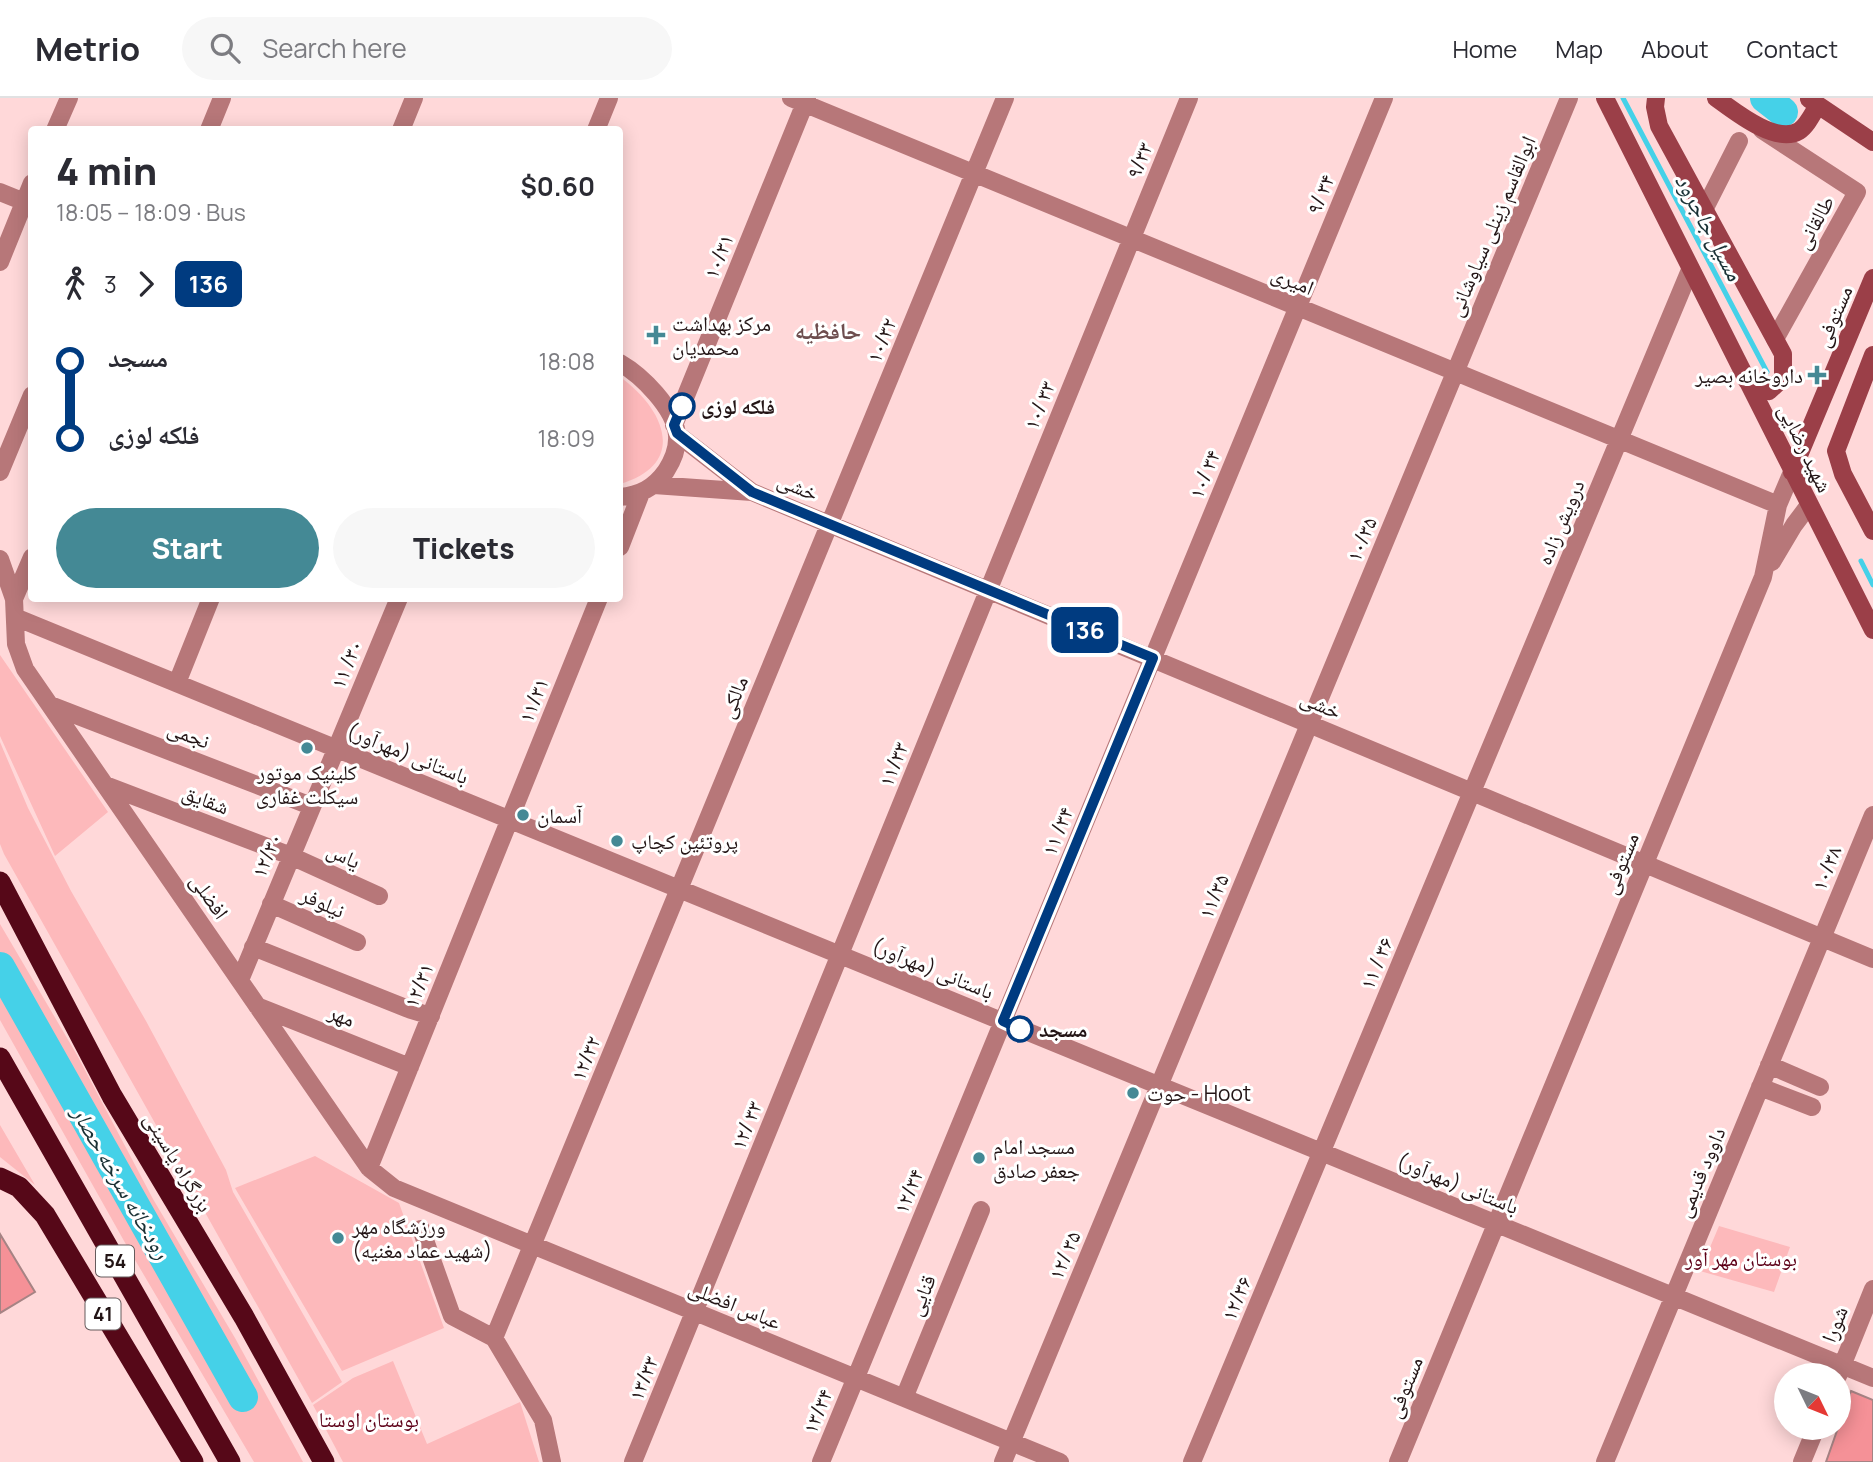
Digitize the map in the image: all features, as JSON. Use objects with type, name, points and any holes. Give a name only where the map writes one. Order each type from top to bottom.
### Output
[{"type":"highway","name":"بزرگراه یاسینی","points":[[0,882],[112,1096],[244,1317],[324,1462]]},
{"type":"highway","name":"54","points":[[0,1058],[230,1462]]},
{"type":"highway","name":"41","points":[[0,1178],[19,1187],[45,1215],[193,1462]]},
{"type":"main road","name":"شهید رضایی","points":[[1605,98],[1873,631]]},
{"type":"main road","points":[[1656,98],[1654,107],[1659,126],[1783,354],[1783,378],[1769,391],[1747,381]]},
{"type":"main road","points":[[1716,98],[1759,128],[1789,134],[1798,132],[1805,126],[1813,101],[1873,142]]},
{"type":"main road","name":"مستوفی","points":[[1792,472],[1873,278]]},
{"type":"main road","points":[[1866,392],[1873,355]]},
{"type":"main road","name":"شهید رضایی","points":[[1866,392],[1836,451],[1843,474],[1873,531]]},
{"type":"street","points":[[57,126],[69,98]]},
{"type":"street","points":[[211,126],[222,98]]},
{"type":"street","points":[[403,126],[414,98]]},
{"type":"street","points":[[598,126],[609,98]]},
{"type":"street","name":"۱۰/۳۲","points":[[830,523],[1005,98]]},
{"type":"street","name":"۹/۳۳","points":[[1131,239],[1189,98]]},
{"type":"street","name":"۹/ ۳۴","points":[[1298,307],[1384,98]]},
{"type":"street","name":"ابوالقاسم زینلی سیاوشانی","points":[[1455,372],[1569,98]]},
{"type":"street","name":"امیری","points":[[801,100],[1778,505]]},
{"type":"street","name":"۱۰/۳۱","points":[[647,489],[674,458],[675,429],[801,100]]},
{"type":"street","name":"طالقانی","points":[[1759,128],[1857,192],[1775,339]]},
{"type":"street","points":[[1705,208],[1739,141]]},
{"type":"street","points":[[0,192],[28,203],[0,262]]},
{"type":"street","name":"۱۰/ ۳۳","points":[[989,590],[1131,239]]},
{"type":"street","name":"درویش زاده","points":[[1472,792],[1690,270]]},
{"type":"street","name":"۱۰/ ۳۴","points":[[1153,658],[1298,307]]},
{"type":"street","name":"خشی","points":[[623,365],[651,388],[675,429],[752,492],[1873,960]]},
{"type":"street","name":"۱۰/۳۵","points":[[1309,724],[1455,372]]},
{"type":"street","points":[[0,472],[28,405]]},
{"type":"street","name":"مستوفی","points":[[1398,1462],[1763,577],[1778,505],[1792,472]]},
{"type":"street","points":[[623,541],[647,489]]},
{"type":"street","name":"خشی","points":[[623,496],[647,489],[752,492]]},
{"type":"street","points":[[1763,577],[1809,505]]},
{"type":"street","name":"مالکی","points":[[679,889],[830,523]]},
{"type":"street","name":"افضلی","points":[[0,559],[14,608],[19,658],[369,1168],[394,1188]]},
{"type":"street","points":[[14,608],[28,568]]},
{"type":"street","name":"۱۱/۳۳","points":[[840,955],[989,590]]},
{"type":"street","points":[[177,683],[209,602]]},
{"type":"street","name":"۱۱ /۳۰","points":[[335,748],[397,602]]},
{"type":"street","name":"۱۱/۳۱","points":[[510,819],[597,602]]},
{"type":"street","name":"باستانی (مهرآور)","points":[[14,608],[177,683],[1674,1296],[1824,1363]]},
{"type":"street","name":"۱۱ /۳۴","points":[[1003,1021],[1153,658]]},
{"type":"street","name":"نجمی","points":[[50,705],[311,806]]},
{"type":"street","name":"۱۱/۳۵","points":[[1159,1085],[1309,724]]},
{"type":"street","name":"۱۲/۳۰","points":[[240,980],[335,748]]},
{"type":"street","name":"شقایق","points":[[106,785],[291,856]]},
{"type":"street","name":"۱۱ / ۳۶","points":[[1322,1152],[1472,792]]},
{"type":"street","name":"۱۰/۳۸","points":[[1822,938],[1873,815]]},
{"type":"street","name":"۱۲/۳۱","points":[[369,1168],[510,819]]},
{"type":"street","name":"یاس","points":[[291,856],[379,896]]},
{"type":"street","name":"۱۲/۳۲","points":[[494,1338],[679,889]]},
{"type":"street","name":"نیلوفر","points":[[271,904],[357,942]]},
{"type":"street","name":"داوود قدیمی","points":[[1605,1462],[1822,938]]},
{"type":"street","points":[[253,947],[431,1016]]},
{"type":"street","name":"۱۲/ ۳۳","points":[[694,1312],[840,955]]},
{"type":"street","name":"مهر","points":[[257,1006],[410,1067]]},
{"type":"street","name":"۱۲/۳۴","points":[[856,1378],[1003,1021]]},
{"type":"street","points":[[1769,1065],[1820,1087]]},
{"type":"street","name":"۱۲/ ۳۵","points":[[1003,1462],[1159,1085]]},
{"type":"street","points":[[1760,1087],[1812,1107]]},
{"type":"street","name":"۱۲/۳۶","points":[[1192,1462],[1322,1152]]},
{"type":"street","name":"عباس افضلی","points":[[394,1188],[1060,1462]]},
{"type":"street","name":"قنایی","points":[[904,1398],[981,1210]]},
{"type":"street","points":[[421,1229],[452,1316],[494,1338],[542,1420],[552,1462]]},
{"type":"street","name":"شورا","points":[[1843,1363],[1873,1289]]},
{"type":"street","name":"۱۳/۳۳","points":[[633,1462],[694,1312]]},
{"type":"street","name":"باستانی (مهرآور)","points":[[1852,1373],[1873,1378]]},
{"type":"street","name":"۱۳/۳۴","points":[[821,1462],[856,1378]]},
{"type":"street","points":[[1802,1462],[1811,1440]]},
{"type":"green space","points":[[623,380],[648,404],[658,419],[662,435],[662,450],[655,463],[642,475],[623,483]]},
{"type":"green space","points":[[0,655],[108,812],[55,856],[0,736]]},
{"type":"green space","points":[[0,742],[28,808],[71,891],[146,1021],[226,1170],[233,1192],[342,1382],[312,1403],[4,854],[0,844]]},
{"type":"green space","points":[[0,924],[77,1055],[153,1199],[235,1338],[303,1462],[254,1462],[128,1248],[0,1020]]},
{"type":"green space","points":[[0,1125],[35,1185],[0,1157]]},
{"type":"green space","name":"ورزشگاه مهر (شهید عماد مغنیه)","points":[[315,1156],[399,1203],[444,1328],[342,1371],[235,1188]]},
{"type":"green space","name":"بوستان مهر آور","points":[[1719,1226],[1790,1247],[1774,1292],[1700,1271]]},
{"type":"green space","name":"بوستان اوستا","points":[[393,1361],[427,1444],[520,1402],[539,1462],[343,1462],[313,1405],[353,1378]]},
{"type":"building","points":[[0,1234],[35,1292],[0,1313]]},
{"type":"building","points":[[1852,1391],[1873,1400],[1873,1462],[1826,1462],[1834,1440],[1852,1440]]},
{"type":"waterway","name":"مسیل جاجرود","points":[[1623,98],[1767,372]]},
{"type":"waterway","points":[[1765,98],[1783,112]]},
{"type":"waterway","name":"مسیل جاجرود","points":[[1861,561],[1873,585]]},
{"type":"waterway","name":"رودخانه سرخه حصار","points":[[0,967],[243,1397]]},
{"type":"bus line","name":"136","points":[[682,406],[674,425],[677,433],[752,492],[1153,658],[1003,1021],[1020,1029]]},
{"type":"place","name":"مرکز بهداشت محمدیان","points":[[656,335]]},
{"type":"place","name":"داروخانه بصیر","points":[[1817,375]]},
{"type":"place","name":"فلکه لوزی","points":[[682,406]]},
{"type":"place","name":"کلینیک موتور سیکلت غفاری","points":[[307,748]]},
{"type":"place","name":"آسمان","points":[[523,815]]},
{"type":"place","name":"پروتئین کچاپ","points":[[617,841]]},
{"type":"place","name":"مسجد","points":[[1020,1029]]},
{"type":"place","name":"حوت - Hoot","points":[[1133,1093]]},
{"type":"place","name":"مسجد امام جعفر صادق","points":[[979,1158]]},
{"type":"place","name":"ورزشگاه مهر (شهید عماد مغنیه)","points":[[338,1238]]},
{"type":"district","name":"حافظیه","points":[[828,330]]}]
